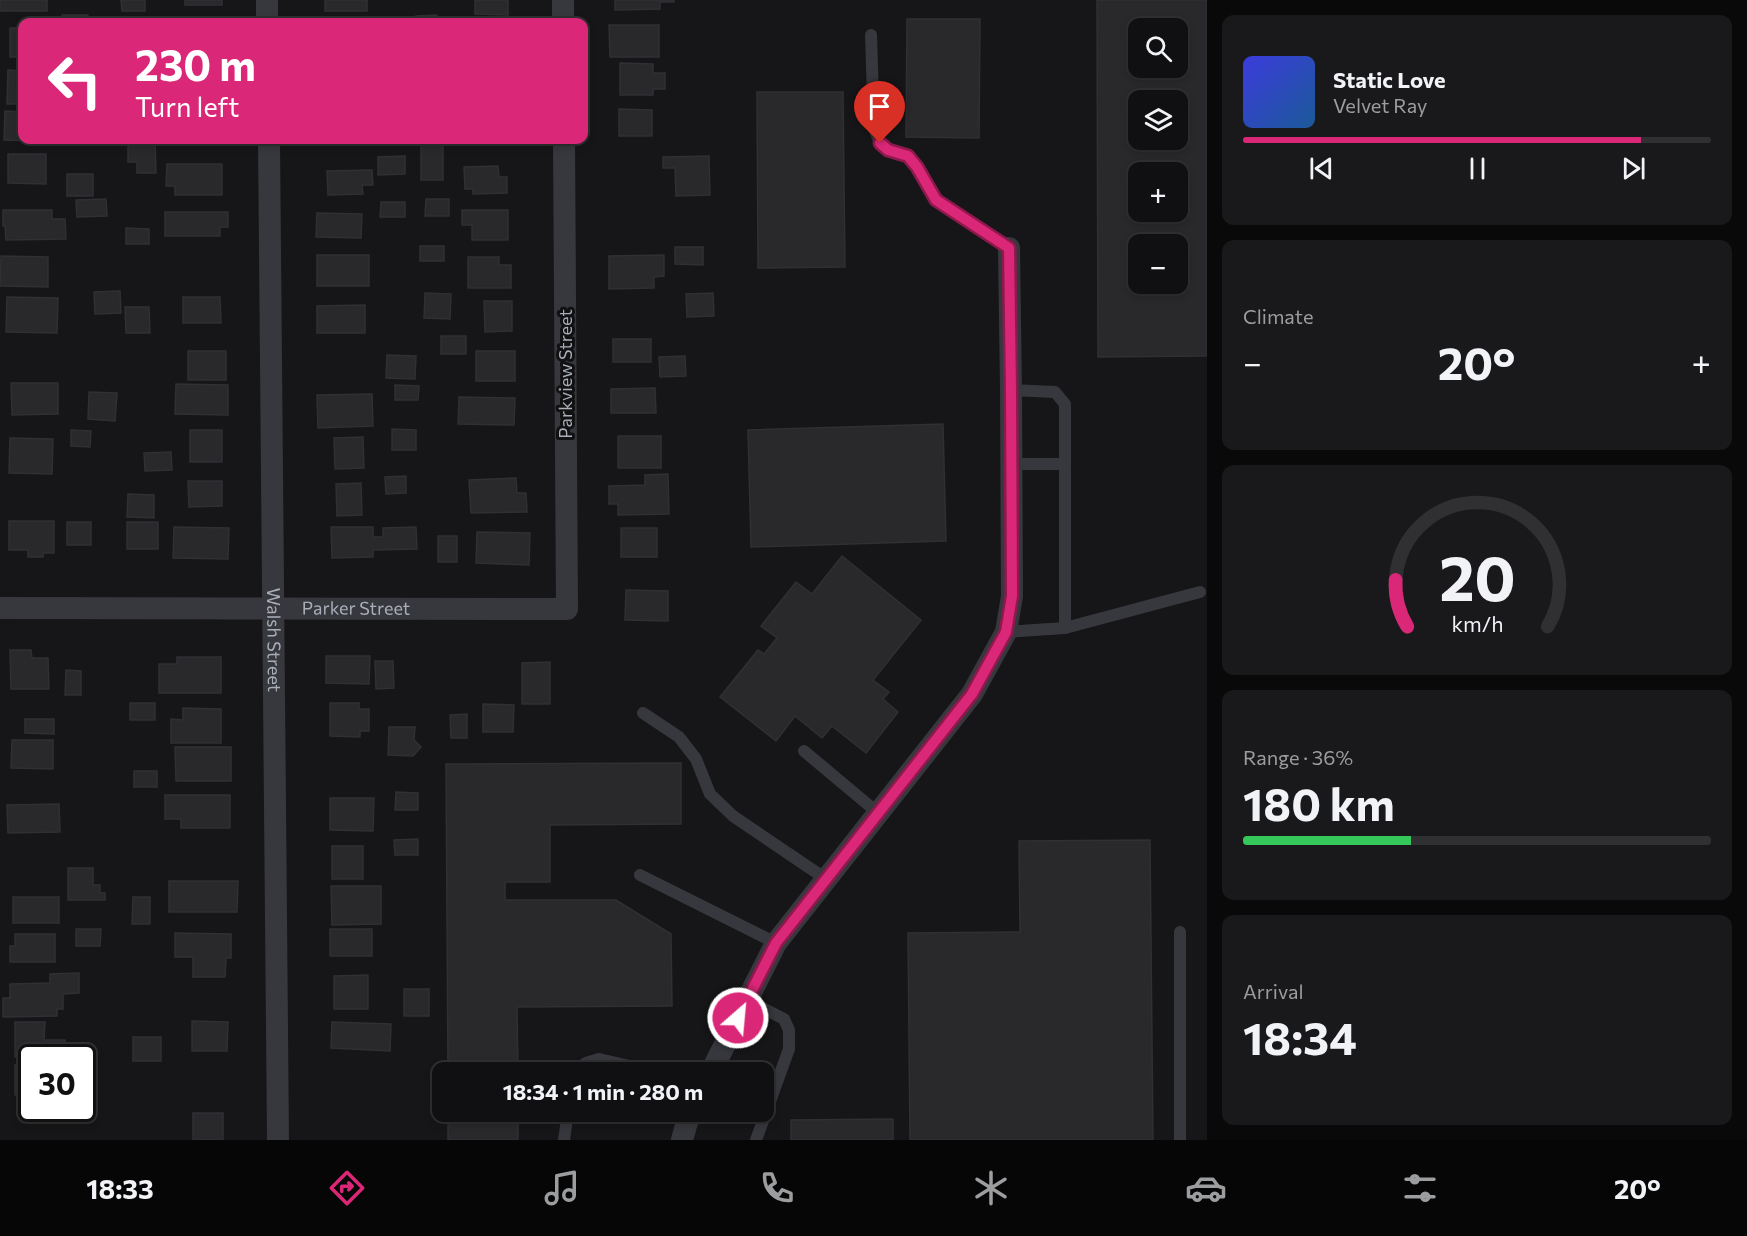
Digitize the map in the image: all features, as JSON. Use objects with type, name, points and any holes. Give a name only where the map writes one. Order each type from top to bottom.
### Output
[{"type":"street","points":[[267,0],[267,18]]},
{"type":"street","points":[[563,0],[563,18]]},
{"type":"street","name":"Walsh Street","points":[[269,144],[278,1140]]},
{"type":"street","name":"Parkview Street","points":[[564,144],[567,609]]},
{"type":"street","points":[[716,1062],[776,943],[972,694],[1006,632],[1012,596],[1009,248]]},
{"type":"street","name":"Parker Street","points":[[0,608],[567,609]]},
{"type":"street","points":[[682,1140],[687,1122]]},
{"type":"lane","points":[[871,35],[874,128],[880,143],[888,150],[908,156],[936,200],[1009,248]]},
{"type":"lane","points":[[1011,390],[1055,392],[1065,404],[1065,628]]},
{"type":"lane","points":[[1012,464],[1065,464]]},
{"type":"lane","points":[[1006,632],[1065,628],[1200,592]]},
{"type":"lane","points":[[643,713],[679,737],[696,759],[710,794],[734,816],[826,879]]},
{"type":"lane","points":[[804,752],[878,813]]},
{"type":"lane","points":[[640,875],[776,943]]},
{"type":"lane","points":[[1180,932],[1180,1140]]},
{"type":"lane","points":[[747,1000],[784,1019],[789,1030],[789,1049],[756,1140]]},
{"type":"lane","points":[[589,1062],[599,1059],[612,1062]]},
{"type":"lane","points":[[564,1140],[567,1122]]},
{"type":"building","points":[[0,0],[47,0],[47,11],[0,11]]},
{"type":"building","points":[[121,0],[145,0],[145,11],[122,11]]},
{"type":"building","points":[[185,0],[222,0],[222,5],[185,5]]},
{"type":"building","points":[[325,0],[367,0],[367,11],[325,11]]},
{"type":"building","points":[[475,0],[508,0],[508,15],[475,14]]},
{"type":"building","points":[[615,0],[674,0],[674,2],[660,2],[660,9],[615,10]]},
{"type":"building","points":[[1097,0],[1207,0],[1207,356],[1098,357]]},
{"type":"building","points":[[62,15],[88,15],[88,18],[62,18]]},
{"type":"building","points":[[437,15],[437,18],[416,18],[416,16]]},
{"type":"building","points":[[174,17],[215,17],[215,18]]},
{"type":"building","points":[[907,19],[980,19],[979,138],[906,137]]},
{"type":"building","points":[[609,25],[659,25],[659,57],[610,57]]},
{"type":"building","points":[[10,28],[18,28],[18,57],[10,57]]},
{"type":"building","points":[[620,63],[653,64],[653,73],[665,73],[665,89],[653,89],[653,95],[620,95]]},
{"type":"building","points":[[8,70],[18,71],[18,104],[7,104]]},
{"type":"building","points":[[757,92],[843,92],[845,267],[758,268]]},
{"type":"building","points":[[619,109],[652,110],[652,136],[619,136]]},
{"type":"building","points":[[5,111],[18,112],[18,140],[4,140]]},
{"type":"building","points":[[128,144],[155,144],[156,173],[137,173],[137,162],[128,162]]},
{"type":"building","points":[[421,144],[443,144],[443,180],[421,180]]},
{"type":"building","points":[[8,154],[46,154],[46,184],[8,183]]},
{"type":"building","points":[[405,156],[405,174],[378,175],[378,157]]},
{"type":"building","points":[[709,156],[710,195],[676,196],[675,168],[663,168],[663,157]]},
{"type":"building","points":[[167,164],[222,164],[222,195],[175,195],[175,186],[166,186]]},
{"type":"building","points":[[498,166],[499,177],[507,177],[507,193],[473,194],[473,189],[465,189],[464,167]]},
{"type":"building","points":[[372,170],[373,185],[362,185],[363,194],[328,195],[327,171]]},
{"type":"building","points":[[67,174],[93,174],[93,196],[67,196]]},
{"type":"building","points":[[106,199],[107,216],[77,217],[76,200]]},
{"type":"building","points":[[426,199],[449,199],[449,216],[425,216]]},
{"type":"building","points":[[381,202],[405,202],[405,217],[380,217]]},
{"type":"building","points":[[3,210],[52,210],[52,219],[65,219],[66,239],[6,240]]},
{"type":"building","points":[[462,210],[508,210],[508,240],[472,240],[472,225],[462,225]]},
{"type":"building","points":[[165,212],[228,212],[228,227],[220,227],[220,236],[165,236]]},
{"type":"building","points":[[317,213],[362,214],[361,238],[316,237]]},
{"type":"building","points":[[126,228],[149,229],[149,244],[126,244]]},
{"type":"building","points":[[420,246],[444,246],[444,261],[420,261]]},
{"type":"building","points":[[675,247],[703,247],[703,265],[675,264]]},
{"type":"building","points":[[317,255],[369,255],[369,286],[317,286]]},
{"type":"building","points":[[664,255],[664,276],[654,277],[654,288],[609,289],[609,256]]},
{"type":"building","points":[[1,256],[48,257],[48,287],[0,286]]},
{"type":"building","points":[[468,257],[499,257],[499,265],[511,265],[511,288],[468,288]]},
{"type":"building","points":[[120,291],[121,313],[95,314],[94,292]]},
{"type":"building","points":[[425,293],[451,294],[450,319],[424,318]]},
{"type":"building","points":[[713,293],[714,316],[687,317],[686,294]]},
{"type":"building","points":[[7,297],[58,298],[57,333],[6,332]]},
{"type":"building","points":[[183,297],[220,297],[221,323],[183,323]]},
{"type":"building","points":[[484,301],[512,301],[512,331],[485,332]]},
{"type":"building","points":[[365,305],[365,333],[317,333],[317,306]]},
{"type":"building","points":[[125,307],[149,307],[150,333],[126,333]]},
{"type":"building","points":[[441,336],[466,336],[466,354],[441,354]]},
{"type":"building","points":[[613,339],[651,339],[651,362],[613,362]]},
{"type":"building","points":[[188,351],[226,351],[226,380],[188,380]]},
{"type":"building","points":[[476,351],[515,351],[515,381],[476,381]]},
{"type":"building","points":[[387,355],[416,356],[415,379],[386,378]]},
{"type":"building","points":[[685,356],[686,376],[660,377],[659,357]]},
{"type":"building","points":[[11,383],[58,383],[58,414],[12,415]]},
{"type":"building","points":[[176,384],[228,385],[228,415],[175,414]]},
{"type":"building","points":[[395,385],[419,386],[418,400],[395,400]]},
{"type":"building","points":[[655,388],[656,413],[611,413],[611,389]]},
{"type":"building","points":[[89,392],[117,393],[115,421],[88,419]]},
{"type":"building","points":[[372,394],[373,426],[318,428],[317,395]]},
{"type":"building","points":[[459,397],[515,398],[514,425],[458,424]]},
{"type":"building","points":[[943,424],[946,541],[751,547],[748,430]]},
{"type":"building","points":[[392,429],[416,430],[416,450],[392,450]]},
{"type":"building","points":[[71,430],[91,431],[90,447],[71,446]]},
{"type":"building","points":[[190,430],[222,430],[222,462],[190,462]]},
{"type":"building","points":[[618,436],[661,436],[661,468],[618,468]]},
{"type":"building","points":[[363,437],[364,468],[335,469],[334,438]]},
{"type":"building","points":[[10,438],[53,439],[52,474],[9,473]]},
{"type":"building","points":[[171,452],[172,470],[145,471],[144,453]]},
{"type":"building","points":[[668,474],[669,514],[618,515],[618,504],[609,504],[609,486],[645,485],[645,475]]},
{"type":"building","points":[[406,476],[406,493],[386,494],[385,477]]},
{"type":"building","points":[[516,478],[517,493],[526,493],[527,512],[471,513],[469,480]]},
{"type":"building","points":[[188,481],[222,481],[222,506],[189,507]]},
{"type":"building","points":[[361,483],[362,515],[337,516],[336,484]]},
{"type":"building","points":[[128,494],[154,495],[154,518],[127,517]]},
{"type":"building","points":[[9,521],[54,521],[54,553],[43,553],[43,557],[28,557],[28,550],[9,550]]},
{"type":"building","points":[[67,522],[91,522],[91,545],[67,545]]},
{"type":"building","points":[[127,522],[158,522],[158,549],[127,549]]},
{"type":"building","points":[[174,527],[229,528],[228,559],[173,558]]},
{"type":"building","points":[[331,527],[373,527],[373,537],[383,537],[383,528],[416,527],[417,549],[373,550],[373,557],[332,558]]},
{"type":"building","points":[[621,528],[657,528],[657,557],[621,557]]},
{"type":"building","points":[[477,532],[530,533],[529,565],[476,563]]},
{"type":"building","points":[[438,536],[457,536],[457,562],[438,562]]},
{"type":"building","points":[[842,556],[921,620],[873,680],[889,692],[883,699],[898,712],[866,753],[832,726],[822,738],[795,716],[776,741],[720,697],[758,650],[764,654],[777,638],[761,626],[796,582],[812,594]]},
{"type":"building","points":[[626,590],[668,591],[668,621],[625,620]]},
{"type":"building","points":[[10,650],[31,650],[32,658],[48,658],[49,689],[11,689]]},
{"type":"building","points":[[326,656],[370,656],[369,684],[326,683]]},
{"type":"building","points":[[177,657],[221,657],[221,693],[159,693],[159,664],[177,664]]},
{"type":"building","points":[[375,661],[393,661],[394,688],[376,689]]},
{"type":"building","points":[[550,662],[550,704],[522,704],[522,663]]},
{"type":"building","points":[[66,670],[81,671],[81,695],[65,695]]},
{"type":"building","points":[[130,703],[155,703],[155,720],[130,720]]},
{"type":"building","points":[[330,703],[359,703],[359,709],[369,709],[369,731],[360,731],[360,737],[330,736]]},
{"type":"building","points":[[483,704],[514,705],[513,732],[483,732]]},
{"type":"building","points":[[183,708],[221,709],[221,743],[171,743],[171,719],[183,720]]},
{"type":"building","points":[[467,714],[467,738],[451,738],[450,715]]},
{"type":"building","points":[[25,719],[54,719],[54,734],[25,733]]},
{"type":"building","points":[[389,727],[415,727],[414,740],[421,747],[413,756],[388,755]]},
{"type":"building","points":[[12,740],[53,740],[53,769],[11,768]]},
{"type":"building","points":[[175,747],[231,747],[231,781],[176,781]]},
{"type":"building","points":[[681,763],[681,824],[550,825],[550,882],[505,882],[505,900],[616,900],[671,934],[672,1006],[517,1007],[518,1062],[448,1062],[446,764]]},
{"type":"building","points":[[134,771],[157,771],[157,787],[134,787]]},
{"type":"building","points":[[396,792],[418,793],[418,810],[395,810]]},
{"type":"building","points":[[165,795],[230,795],[230,828],[181,828],[181,819],[165,819]]},
{"type":"building","points":[[330,798],[374,798],[373,831],[330,830]]},
{"type":"building","points":[[59,804],[60,832],[8,833],[7,805]]},
{"type":"building","points":[[418,839],[418,855],[395,855],[394,840]]},
{"type":"building","points":[[1150,840],[1153,1140],[910,1140],[908,933],[1020,932],[1019,841]]},
{"type":"building","points":[[332,846],[363,846],[363,879],[332,879]]},
{"type":"building","points":[[68,868],[93,868],[93,885],[100,885],[100,893],[105,893],[105,900],[68,900]]},
{"type":"building","points":[[169,881],[238,881],[237,912],[169,912]]},
{"type":"building","points":[[331,886],[381,886],[381,924],[332,925]]},
{"type":"building","points":[[13,897],[59,897],[59,923],[13,923]]},
{"type":"building","points":[[133,897],[150,897],[150,924],[132,924]]},
{"type":"building","points":[[76,929],[101,929],[100,946],[76,946]]},
{"type":"building","points":[[330,929],[372,929],[372,956],[330,956]]},
{"type":"building","points":[[175,933],[231,934],[231,958],[226,958],[225,977],[193,977],[193,957],[175,957]]},
{"type":"building","points":[[15,934],[55,934],[55,962],[10,962],[10,946],[15,946]]},
{"type":"building","points":[[79,973],[79,993],[63,994],[63,1009],[57,1009],[57,1016],[3,1017],[3,998],[10,998],[10,984],[50,983],[50,974]]},
{"type":"building","points":[[368,975],[368,1009],[334,1009],[334,976]]},
{"type":"building","points":[[404,989],[429,989],[429,1016],[404,1016]]},
{"type":"building","points":[[192,1021],[228,1022],[227,1051],[192,1051]]},
{"type":"building","points":[[15,1022],[45,1022],[44,1040],[65,1040],[65,1044],[18,1044],[18,1057],[15,1057]]},
{"type":"building","points":[[332,1022],[391,1024],[390,1051],[331,1048]]},
{"type":"building","points":[[133,1037],[161,1037],[161,1061],[133,1061]]},
{"type":"building","points":[[15,1065],[18,1065],[18,1095],[15,1095]]},
{"type":"building","points":[[193,1113],[223,1113],[223,1140],[193,1140]]},
{"type":"building","points":[[893,1119],[893,1140],[791,1140],[791,1120]]},
{"type":"building","points":[[448,1122],[518,1122],[518,1140],[448,1140]]},
{"type":"route","points":[[738,1018],[776,943],[972,694],[1006,632],[1012,596],[1009,248],[936,200],[908,156],[888,150],[880,143]]}]
